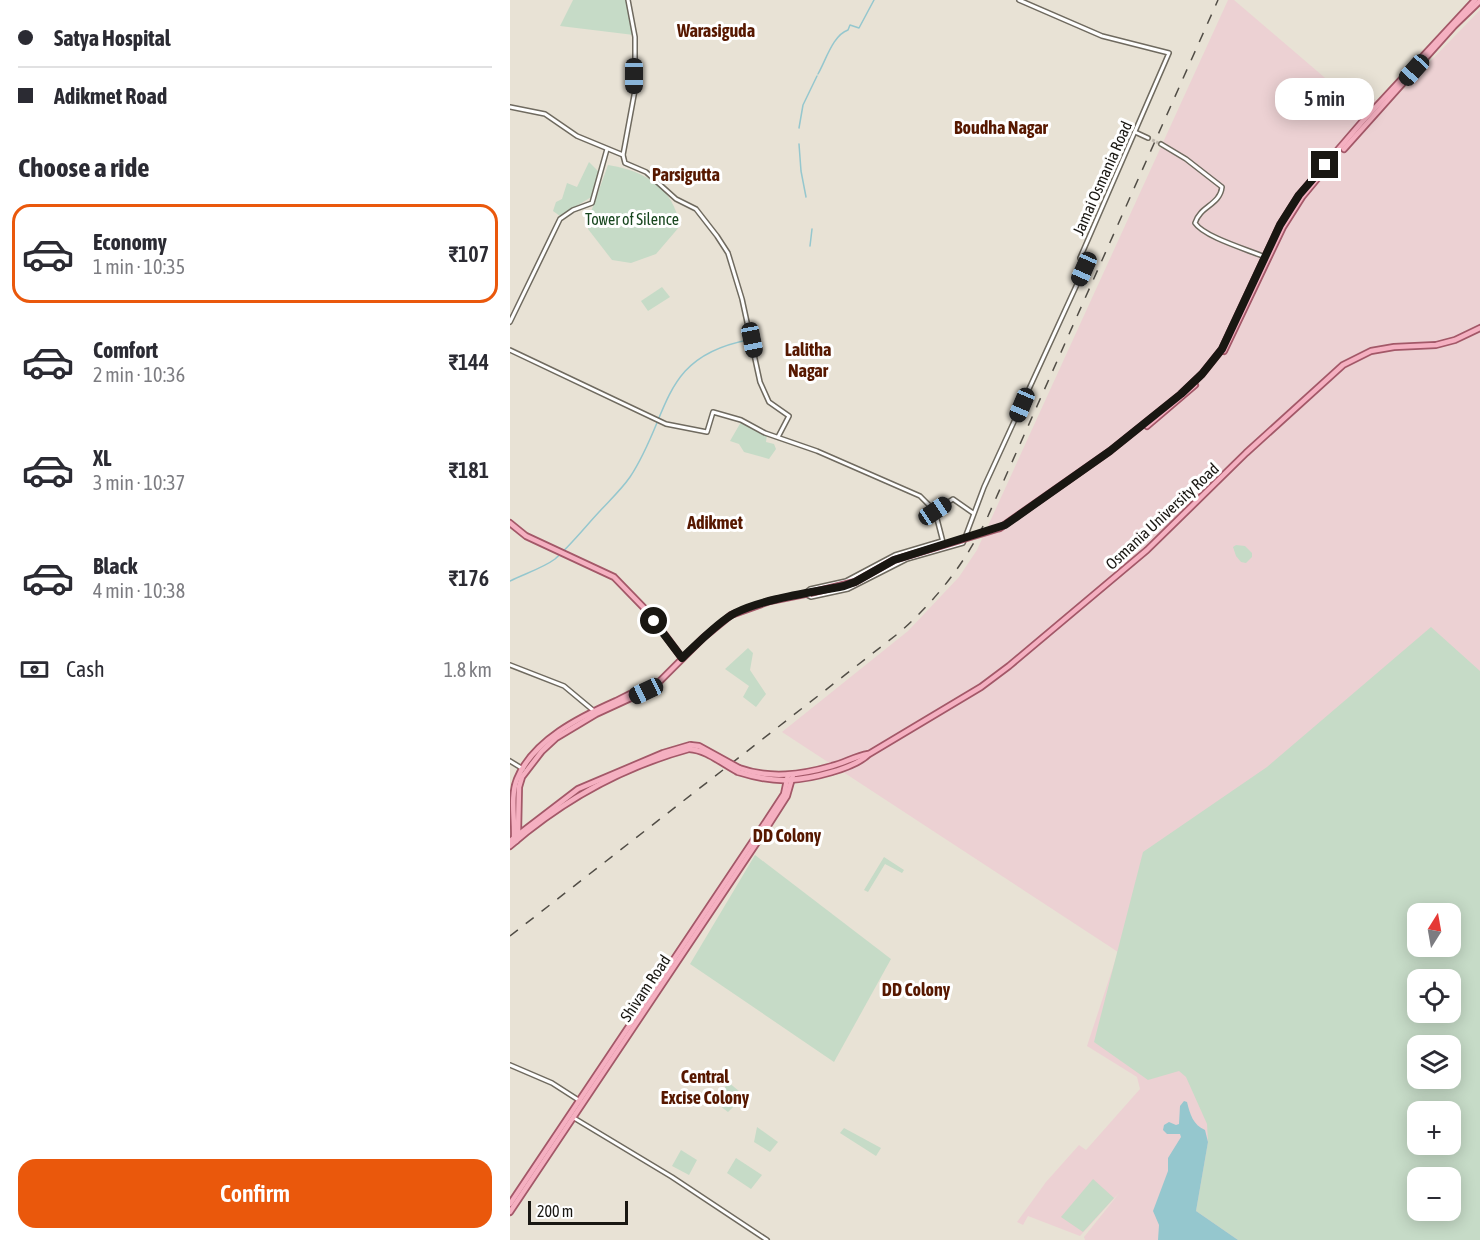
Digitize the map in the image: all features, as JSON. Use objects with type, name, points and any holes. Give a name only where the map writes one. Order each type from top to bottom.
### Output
[{"type":"main road","points":[[516,838],[519,826],[519,787],[522,777],[542,752],[572,727],[659,682],[682,658],[731,615],[754,606],[855,582],[894,560],[1000,528],[1109,452],[1181,394],[1222,349],[1280,225],[1299,195],[1361,123],[1475,0]]},
{"type":"main road","points":[[1266,257],[1302,197],[1454,26],[1480,1]]},
{"type":"main road","name":"Osmania University Road","points":[[690,747],[699,746],[739,768],[775,779],[833,766],[869,754],[981,687],[1023,654],[1147,550],[1246,453],[1343,365],[1371,351],[1394,347],[1436,345],[1455,340],[1480,328]]},
{"type":"main road","points":[[511,526],[526,536],[610,574],[646,611],[682,658]]},
{"type":"main road","points":[[516,838],[515,786],[523,769],[550,739],[569,724],[650,687]]},
{"type":"main road","points":[[516,838],[588,790],[690,747]]},
{"type":"main road","points":[[510,846],[526,829],[570,795],[590,783],[663,753],[690,747]]},
{"type":"main road","name":"Osmania University Road","points":[[756,775],[790,777]]},
{"type":"main road","name":"Shivam Road","points":[[510,1212],[784,794],[790,777]]},
{"type":"main road","name":"Shivam Road","points":[[510,1204],[764,832],[787,796],[790,777]]},
{"type":"main road","points":[[775,779],[782,786],[784,794]]},
{"type":"main road","points":[[519,826],[526,829]]},
{"type":"street","points":[[628,0],[635,37],[634,90],[623,155],[625,164],[646,172],[676,199],[696,209],[728,253],[742,299],[760,382],[769,402],[789,416],[778,436]]},
{"type":"street","name":"Jamai Osmania Road","points":[[944,549],[963,543],[973,513],[1084,269],[1080,258],[1169,53],[1102,36],[1018,0]]},
{"type":"street","points":[[510,107],[545,114],[577,136],[623,155]]},
{"type":"street","points":[[1135,132],[1148,138]]},
{"type":"street","points":[[1161,144],[1186,159],[1222,187],[1215,202],[1198,214],[1195,223],[1198,228],[1266,257]]},
{"type":"street","points":[[510,322],[560,219],[573,210],[592,203],[607,149]]},
{"type":"street","points":[[510,350],[666,424],[707,432],[712,412],[741,420],[765,433],[817,451],[920,496],[935,511],[944,549],[907,559],[848,589],[811,597],[807,594],[810,589],[855,578],[895,555],[942,541]]},
{"type":"street","points":[[935,511],[953,499],[973,513]]},
{"type":"street","points":[[510,664],[564,686],[594,711]]},
{"type":"street","points":[[510,761],[523,769]]},
{"type":"street","points":[[510,1065],[552,1083],[579,1104]]},
{"type":"street","points":[[573,1117],[672,1177],[767,1240]]},
{"type":"shaded area","points":[[1228,0],[1234,0],[1331,83],[1365,94],[1387,106],[1480,10],[1480,1240],[1085,1240],[1084,1237],[1120,1192],[1080,1236],[1028,1216],[1023,1225],[1017,1222],[1046,1182],[1079,1145],[1086,1150],[1140,1089],[1137,1077],[1087,1046],[1118,952],[782,732],[908,631],[959,577],[977,550]]},
{"type":"green space","points":[[573,0],[626,0],[634,35],[560,26]]},
{"type":"green space","points":[[589,162],[599,172],[593,196],[560,216],[553,211],[556,202],[562,199],[567,183],[577,187]]},
{"type":"green space","name":"Tower of Silence","points":[[608,165],[645,177],[664,191],[671,201],[680,226],[656,254],[631,263],[612,260],[588,229],[588,220]]},
{"type":"green space","points":[[662,287],[670,297],[648,311],[641,301]]},
{"type":"green space","points":[[741,422],[767,434],[766,442],[774,444],[776,449],[769,459],[744,452],[739,444],[730,441]]},
{"type":"green space","points":[[1245,546],[1252,553],[1252,557],[1246,563],[1241,562],[1236,556],[1233,547]]},
{"type":"green space","points":[[1431,627],[1480,671],[1480,1240],[1238,1240],[1196,1211],[1208,1142],[1207,1124],[1186,1077],[1179,1071],[1148,1080],[1094,1042],[1143,852],[1267,767]]},
{"type":"green space","points":[[748,648],[753,653],[750,670],[766,694],[756,707],[743,697],[749,686],[725,669]]},
{"type":"green space","points":[[755,855],[891,959],[834,1062],[690,964]]},
{"type":"green space","points":[[884,857],[904,870],[902,873],[885,864],[868,892],[864,890]]},
{"type":"green space","points":[[728,1082],[745,1096],[728,1112],[716,1103]]},
{"type":"green space","points":[[757,1127],[778,1142],[770,1152],[754,1142]]},
{"type":"green space","points":[[844,1128],[881,1148],[876,1156],[840,1133]]},
{"type":"green space","points":[[681,1150],[697,1160],[689,1175],[672,1166]]},
{"type":"green space","points":[[736,1158],[762,1175],[751,1189],[727,1173]]},
{"type":"green space","points":[[1093,1179],[1114,1198],[1083,1232],[1061,1217]]},
{"type":"water","points":[[1184,1101],[1187,1102],[1195,1122],[1205,1130],[1208,1142],[1196,1211],[1238,1240],[1158,1240],[1159,1225],[1153,1211],[1168,1171],[1168,1158],[1181,1137],[1180,1134],[1167,1134],[1163,1130],[1164,1125],[1169,1122],[1179,1124],[1180,1106]]},
{"type":"waterway","points":[[818,74],[838,37],[848,30],[850,25],[859,28],[874,0]]},
{"type":"waterway","points":[[799,128],[803,105],[817,76]]},
{"type":"waterway","points":[[799,144],[806,197]]},
{"type":"waterway","points":[[810,246],[812,229]]},
{"type":"waterway","points":[[510,581],[555,559],[623,486],[643,454],[671,392],[682,374],[698,360],[719,348],[748,340]]},
{"type":"tunnel","points":[[1148,138],[1161,144]]},
{"type":"railway","points":[[510,936],[900,632],[927,606],[961,564],[988,516],[1218,0]]},
{"type":"district","name":"Warasiguda","points":[[716,30]]},
{"type":"district","name":"Boudha Nagar","points":[[1001,127]]},
{"type":"district","name":"Parsigutta","points":[[686,174]]},
{"type":"district","name":"Lalitha Nagar","points":[[808,359]]},
{"type":"district","name":"Adikmet","points":[[715,522]]},
{"type":"district","name":"DD Colony","points":[[787,835]]},
{"type":"district","name":"DD Colony","points":[[916,989]]},
{"type":"district","name":"Central Excise Colony","points":[[705,1086]]},
{"type":"route","points":[[654,621],[682,658],[736,612],[782,599],[844,586],[894,560],[1000,528],[1020,515],[1110,451],[1181,394],[1202,374],[1222,349],[1280,225],[1299,195],[1325,165]]}]
